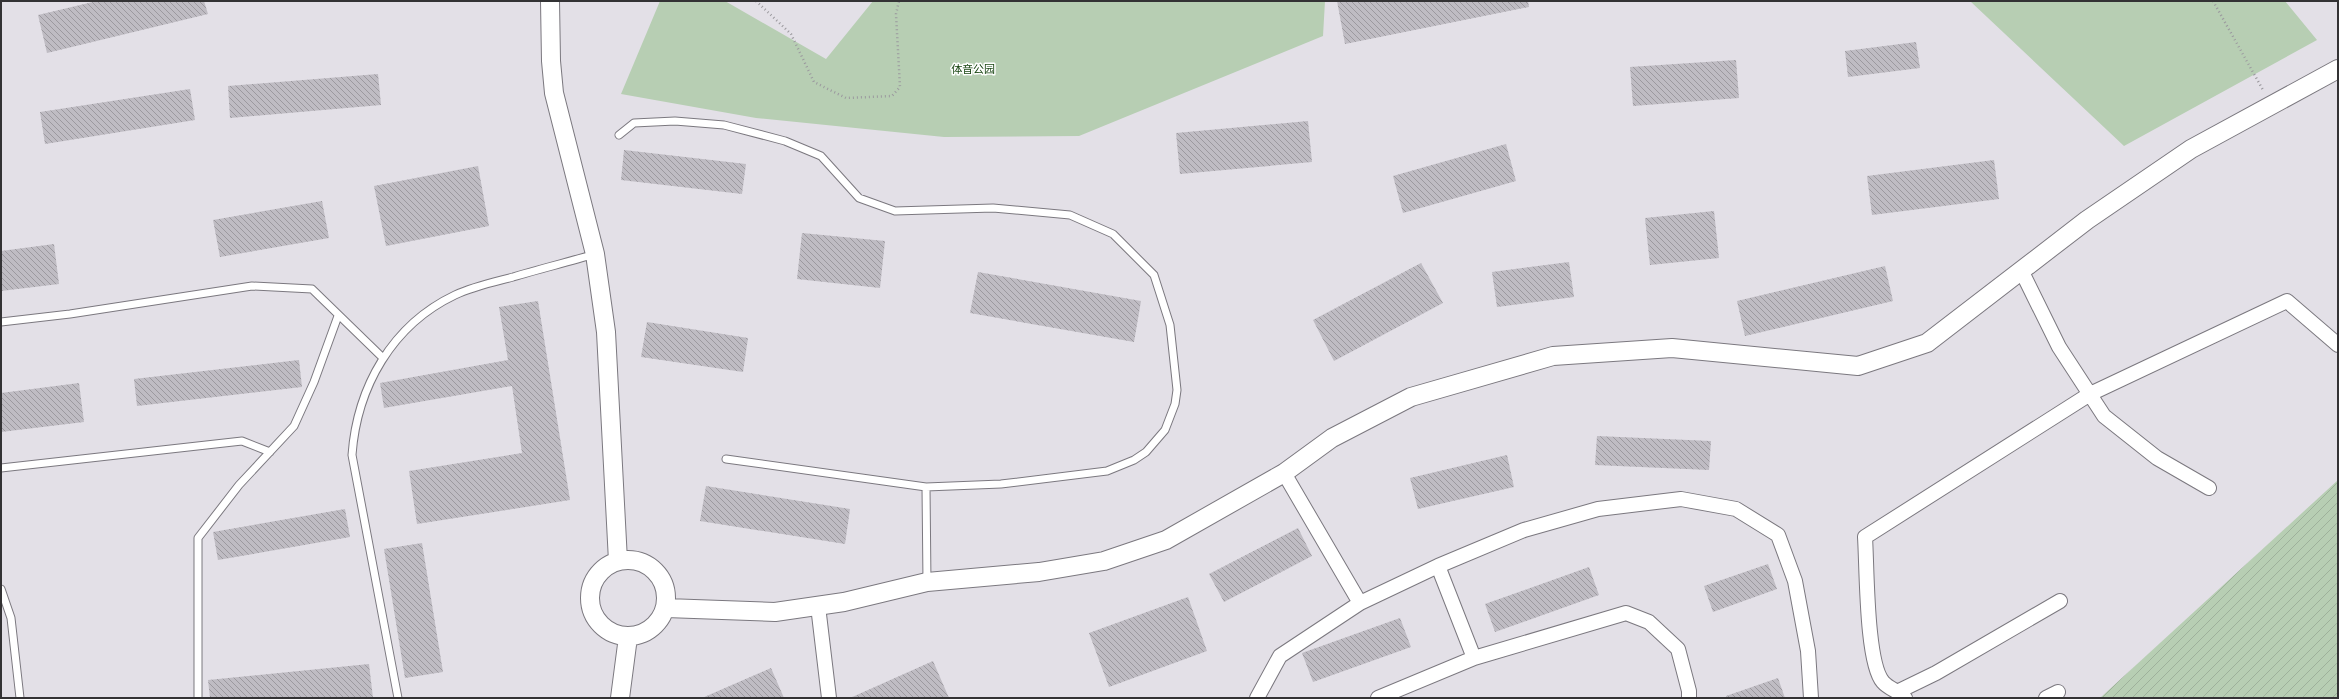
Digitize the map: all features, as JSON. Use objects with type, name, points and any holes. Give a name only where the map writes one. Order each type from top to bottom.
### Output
[{"type":"street","points":[[550,1],[550,61],[554,92],[595,254],[606,332],[618,561]]},
{"type":"street","points":[[666,608],[775,612],[844,602],[927,582],[1039,572],[1104,562],[1166,540],[1284,472],[1332,438],[1411,397],[1553,356],[1672,348],[1858,366],[1927,343],[2087,220],[2191,149],[2338,69]]},
{"type":"street","points":[[2021,270],[2059,347],[2104,416],[2157,458],[2208,488]]},
{"type":"street","points":[[2060,601],[1902,694],[1883,682],[1873,658],[1865,537],[2090,394],[2287,301],[2338,345]]},
{"type":"street","points":[[1284,472],[1360,603]]},
{"type":"street","points":[[1256,698],[1280,656],[1360,603],[1438,566],[1524,530],[1598,509],[1681,499],[1736,509],[1778,535],[1795,581],[1808,651],[1810,698]]},
{"type":"street","points":[[618,561],[638,561],[656,571],[666,588],[666,608],[656,626],[638,636],[628,637],[609,632],[601,626],[593,613],[589,598],[595,579],[601,571],[618,561]]},
{"type":"street","points":[[1438,566],[1474,658]]},
{"type":"street","points":[[818,606],[829,698]]},
{"type":"street","points":[[1378,698],[1474,658],[1626,613],[1649,622],[1678,649],[1689,698]]},
{"type":"street","points":[[620,698],[628,637]]},
{"type":"lane","points":[[620,135],[634,123],[675,121],[724,126],[785,141],[821,156],[859,198],[895,211],[993,208],[1070,215],[1113,234],[1154,275],[1170,326],[1177,390],[1175,404],[1164,430],[1146,452],[1134,460],[1107,471],[1001,484],[926,487],[726,459]]},
{"type":"lane","points":[[398,698],[352,455],[354,434],[362,401],[372,376],[383,358],[409,326],[439,304],[473,288],[595,254]]},
{"type":"lane","points":[[1,322],[70,314],[252,286],[312,289],[338,316],[383,358]]},
{"type":"lane","points":[[198,698],[198,538],[239,486],[294,426],[314,382],[338,316]]},
{"type":"lane","points":[[1,468],[242,441],[270,452]]},
{"type":"lane","points":[[926,487],[927,582]]},
{"type":"lane","points":[[1,589],[11,618],[20,698]]},
{"type":"path","points":[[756,1],[791,34],[814,82],[846,98],[892,96],[900,88],[896,14],[899,1]]},
{"type":"path","points":[[2212,1],[2271,105]]},
{"type":"green space","name":"体音公园","points":[[660,1],[725,1],[826,59],[873,1],[1325,1],[1323,36],[1079,136],[944,137],[756,118],[621,94]]},
{"type":"green space","points":[[1970,1],[2285,1],[2317,40],[2124,146]]},
{"type":"green space","points":[[2338,480],[2338,698],[2100,698]]},
{"type":"building","points":[[97,1],[204,1],[208,14],[47,53],[38,15]]},
{"type":"building","points":[[1337,1],[1528,1],[1529,7],[1345,44]]},
{"type":"building","points":[[1916,42],[1920,68],[1848,77],[1845,51]]},
{"type":"building","points":[[1736,60],[1739,98],[1633,106],[1630,67]]},
{"type":"building","points":[[378,74],[381,105],[230,118],[228,86]]},
{"type":"building","points":[[190,89],[195,120],[45,144],[40,112]]},
{"type":"building","points":[[1308,121],[1312,162],[1180,174],[1176,133]]},
{"type":"building","points":[[1506,144],[1516,181],[1403,213],[1393,176]]},
{"type":"building","points":[[624,150],[746,164],[742,194],[621,180]]},
{"type":"building","points":[[1994,160],[1999,199],[1872,215],[1867,176]]},
{"type":"building","points":[[478,166],[489,226],[386,246],[374,186]]},
{"type":"building","points":[[322,201],[329,238],[220,257],[213,220]]},
{"type":"building","points":[[1714,211],[1719,258],[1650,265],[1645,218]]},
{"type":"building","points":[[802,233],[885,241],[880,288],[797,279]]},
{"type":"building","points":[[54,244],[59,284],[1,291],[1,251]]},
{"type":"building","points":[[1569,262],[1574,297],[1497,307],[1492,272]]},
{"type":"building","points":[[1421,263],[1443,303],[1334,361],[1313,320]]},
{"type":"building","points":[[1885,266],[1893,301],[1745,336],[1737,301]]},
{"type":"building","points":[[978,272],[1141,301],[1134,342],[970,313]]},
{"type":"building","points":[[538,301],[570,500],[417,524],[409,471],[522,453],[512,386],[384,408],[380,383],[508,360],[499,307]]},
{"type":"building","points":[[647,322],[748,338],[743,372],[641,357]]},
{"type":"building","points":[[299,360],[302,387],[137,406],[134,379]]},
{"type":"building","points":[[79,383],[84,422],[1,432],[1,393]]},
{"type":"building","points":[[1597,436],[1711,441],[1709,470],[1595,465]]},
{"type":"building","points":[[1507,455],[1514,487],[1418,509],[1410,478]]},
{"type":"building","points":[[706,486],[850,509],[845,544],[700,521]]},
{"type":"building","points":[[345,509],[350,537],[218,560],[213,532]]},
{"type":"building","points":[[1298,528],[1312,556],[1224,602],[1209,574]]},
{"type":"building","points":[[422,543],[443,672],[405,678],[384,549]]},
{"type":"building","points":[[1768,564],[1777,589],[1713,612],[1704,586]]},
{"type":"building","points":[[1589,567],[1599,595],[1495,632],[1485,604]]},
{"type":"building","points":[[1188,597],[1207,651],[1109,687],[1089,633]]},
{"type":"building","points":[[1400,618],[1411,647],[1313,682],[1302,653]]},
{"type":"building","points":[[933,661],[949,698],[850,698]]},
{"type":"building","points":[[369,664],[373,698],[210,698],[208,680]]},
{"type":"building","points":[[771,668],[784,698],[702,698]]},
{"type":"building","points":[[1778,678],[1785,698],[1726,698],[1726,696]]}]
